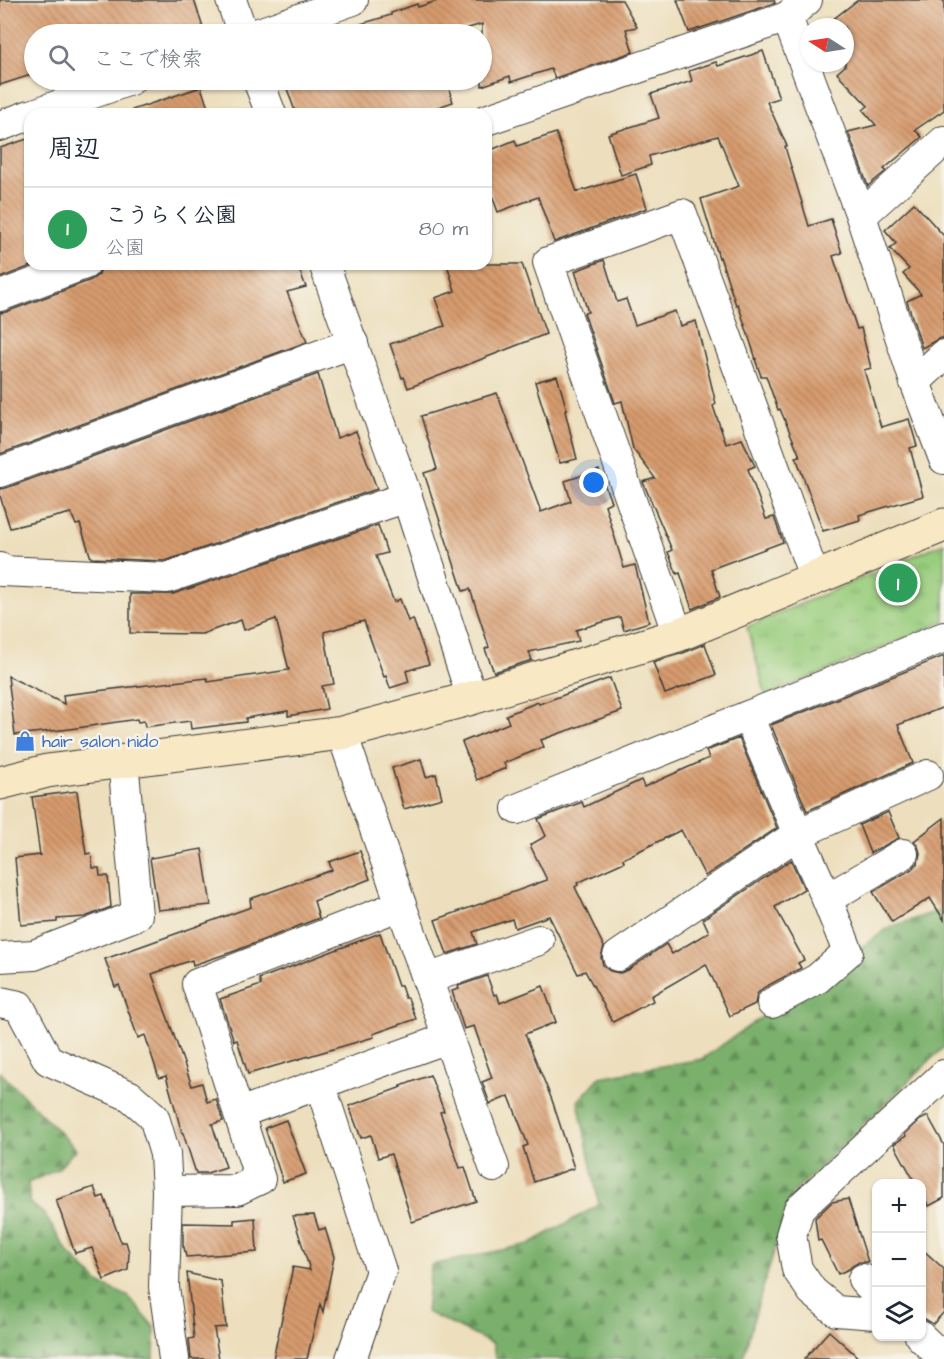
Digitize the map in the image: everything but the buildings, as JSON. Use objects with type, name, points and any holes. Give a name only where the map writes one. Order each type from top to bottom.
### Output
[{"type":"street","points":[[231,0],[239,24]]},
{"type":"street","points":[[285,24],[353,0]]},
{"type":"street","points":[[492,118],[797,8],[915,382],[944,459]]},
{"type":"street","points":[[52,108],[102,90]]},
{"type":"street","points":[[262,90],[269,108]]},
{"type":"street","points":[[0,126],[24,118]]},
{"type":"street","points":[[861,216],[944,141]]},
{"type":"street","points":[[678,635],[548,262],[682,214],[815,579]]},
{"type":"street","points":[[0,296],[69,270]]},
{"type":"street","points":[[326,270],[407,497],[472,698]]},
{"type":"street","points":[[0,472],[353,344]]},
{"type":"street","points":[[915,382],[944,355]]},
{"type":"street","points":[[0,568],[1,571],[167,578],[407,497]]},
{"type":"street","points":[[0,783],[47,771],[342,733],[472,698],[678,635],[944,525]]},
{"type":"street","points":[[517,809],[944,637]]},
{"type":"street","points":[[748,716],[848,952],[817,979],[772,1003]]},
{"type":"street","points":[[342,733],[400,905],[494,1167]]},
{"type":"street","points":[[0,957],[34,955],[137,915],[123,760]]},
{"type":"street","points":[[618,956],[798,834],[928,775]]},
{"type":"street","points":[[827,899],[903,854]]},
{"type":"street","points":[[167,1191],[237,1190],[260,1179],[196,984],[400,905]]},
{"type":"street","points":[[427,979],[539,940]]},
{"type":"street","points":[[0,1002],[19,1006],[48,1060],[130,1096],[154,1117],[165,1154],[167,1191],[164,1287],[174,1359]]},
{"type":"street","points":[[239,1113],[448,1038]]},
{"type":"street","points":[[872,1314],[836,1311],[812,1291],[798,1269],[790,1235],[799,1209],[944,1075]]},
{"type":"street","points":[[320,1084],[381,1271],[351,1359]]},
{"type":"street","points":[[925,1341],[944,1359]]},
{"type":"green space","points":[[944,543],[944,622],[766,696],[747,627]]},
{"type":"green space","points":[[944,909],[944,1047],[791,1195],[743,1359],[495,1359],[493,1344],[426,1312],[431,1265],[529,1244],[599,1205],[578,1101],[600,1077],[702,1059],[890,927]]},
{"type":"green space","points":[[0,1072],[76,1149],[58,1169],[28,1183],[30,1203],[44,1214],[68,1252],[100,1284],[128,1296],[155,1328],[154,1359],[0,1359]]},
{"type":"place","name":"こうらく公園","points":[[898,583]]},
{"type":"place","name":"hair salon nido","points":[[25,741]]}]
